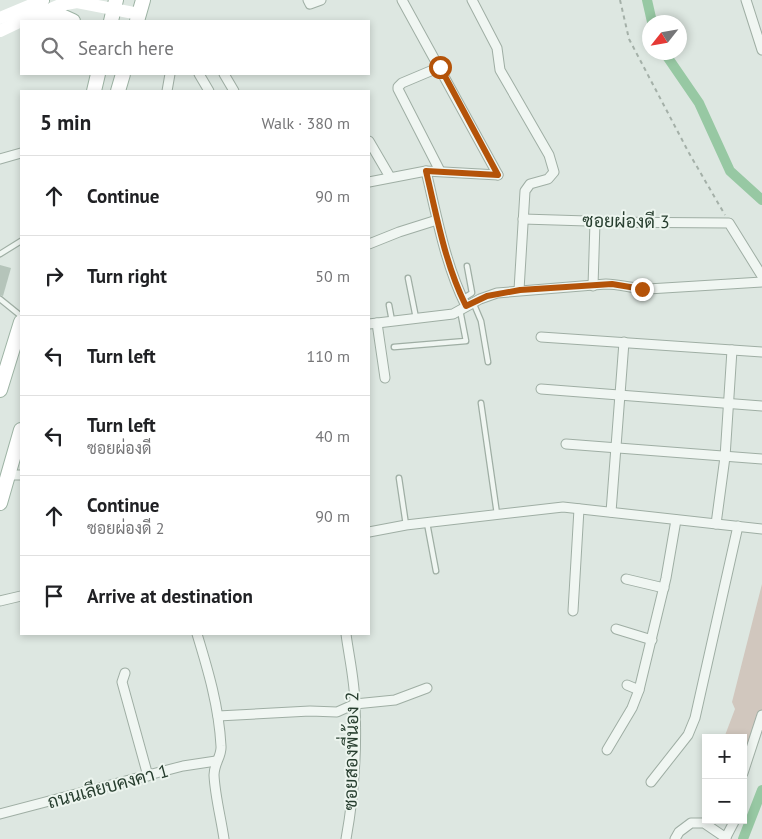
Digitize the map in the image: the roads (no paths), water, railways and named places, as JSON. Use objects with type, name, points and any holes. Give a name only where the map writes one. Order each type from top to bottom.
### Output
[{"type":"main road","points":[[40,3],[71,20]]},
{"type":"main road","points":[[118,90],[122,75]]},
{"type":"main road","points":[[1,382],[20,325]]},
{"type":"main road","points":[[0,503],[15,475],[20,438]]},
{"type":"street","points":[[309,2],[321,0]]},
{"type":"street","points":[[370,182],[426,171],[498,175],[402,0]]},
{"type":"street","points":[[472,0],[497,48],[500,70],[549,155],[554,169],[551,177],[532,183],[526,188],[520,290]]},
{"type":"street","points":[[746,0],[758,24],[762,50]]},
{"type":"street","points":[[0,18],[40,3],[60,4],[77,2],[114,10],[141,7]]},
{"type":"street","points":[[23,20],[40,3]]},
{"type":"street","points":[[0,31],[20,22]]},
{"type":"street","points":[[440,67],[402,83],[398,87],[440,171]]},
{"type":"street","points":[[167,90],[170,75]]},
{"type":"street","points":[[200,75],[208,90]]},
{"type":"street","points":[[225,75],[233,90]]},
{"type":"street","points":[[370,143],[390,177]]},
{"type":"street","points":[[0,159],[20,153]]},
{"type":"street","points":[[426,171],[450,272],[465,305]]},
{"type":"street","name":"ซอยผ่องดี 3","points":[[523,219],[587,220],[595,222],[730,223],[762,276]]},
{"type":"street","points":[[370,244],[437,220]]},
{"type":"street","points":[[593,286],[595,222]]},
{"type":"street","points":[[385,378],[373,324],[453,314],[465,305],[487,296],[520,290],[612,284],[636,289],[648,289],[762,282]]},
{"type":"street","points":[[540,337],[762,352]]},
{"type":"street","points":[[611,512],[624,342]]},
{"type":"street","points":[[716,524],[725,457],[732,350]]},
{"type":"street","points":[[541,389],[762,406]]},
{"type":"street","points":[[566,444],[762,459]]},
{"type":"street","points":[[370,532],[406,525],[563,507],[762,528]]},
{"type":"street","points":[[572,611],[579,509]]},
{"type":"street","points":[[606,750],[632,708],[639,690],[664,588],[676,520]]},
{"type":"street","points":[[650,782],[688,735],[692,727],[738,526]]},
{"type":"street","points":[[626,579],[664,588]]},
{"type":"street","points":[[0,601],[20,596]]},
{"type":"street","points":[[616,629],[652,640]]},
{"type":"street","points":[[197,635],[210,676],[218,716],[222,749],[216,761],[215,782],[224,839]]},
{"type":"street","name":"ซอยสองพี่น้อง 2","points":[[346,635],[355,704],[352,808],[346,839]]},
{"type":"street","points":[[125,673],[122,682],[148,776]]},
{"type":"street","points":[[627,685],[639,690]]},
{"type":"street","points":[[218,716],[310,711],[337,712],[355,704],[395,700],[427,688]]},
{"type":"street","points":[[747,761],[762,716]]},
{"type":"street","name":"ถนนเลียบคงคา 1","points":[[0,814],[183,766],[216,761]]},
{"type":"street","points":[[675,839],[691,822],[704,823],[726,838],[732,824]]},
{"type":"lane","points":[[0,254],[20,242]]},
{"type":"lane","points":[[394,347],[466,341],[465,305],[472,293],[467,266]]},
{"type":"lane","points":[[408,278],[416,318]]},
{"type":"lane","points":[[0,299],[20,315]]},
{"type":"lane","points":[[389,305],[392,322]]},
{"type":"lane","points":[[465,305],[481,322],[488,362]]},
{"type":"lane","points":[[481,402],[497,514]]},
{"type":"lane","points":[[399,478],[406,525]]},
{"type":"lane","points":[[426,523],[436,571]]},
{"type":"waterway","points":[[647,0],[650,15]]},
{"type":"waterway","points":[[669,60],[699,103],[730,171],[762,200]]},
{"type":"waterway","points":[[743,839],[762,790]]}]
